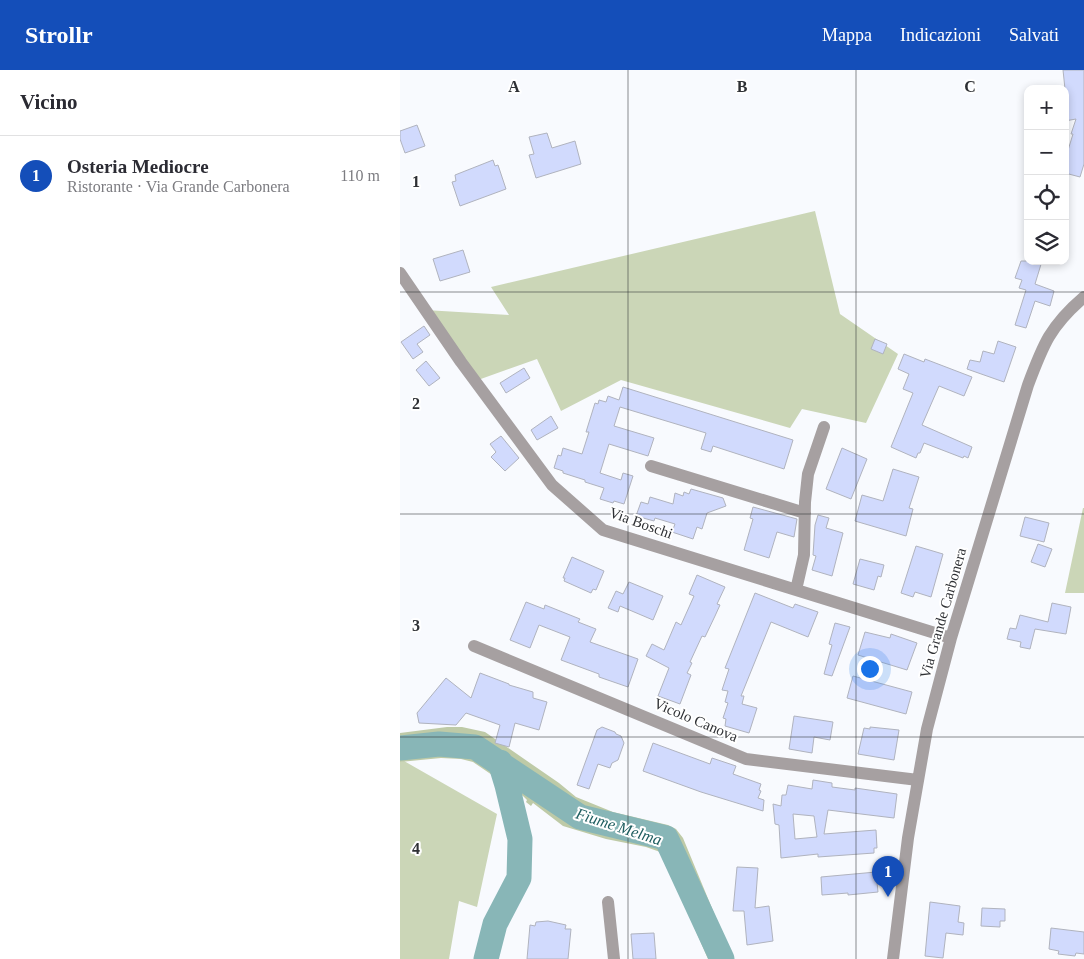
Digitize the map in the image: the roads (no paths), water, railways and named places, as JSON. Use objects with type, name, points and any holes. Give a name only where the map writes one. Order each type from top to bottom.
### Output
[{"type":"street","name":"Via Boschi","points":[[400,273],[461,362],[552,485],[603,530],[951,638]]},
{"type":"street","name":"Via Grande Carbonera","points":[[892,959],[902,883],[927,729],[951,638],[1028,385],[1042,346],[1059,321],[1084,296]]},
{"type":"street","points":[[796,590],[804,555],[808,474],[824,427]]},
{"type":"street","points":[[651,466],[805,513]]},
{"type":"street","name":"Vicolo Canova","points":[[474,646],[746,759],[918,780]]},
{"type":"street","points":[[608,902],[614,959]]},
{"type":"waterway","name":"Fiume Melma","points":[[400,748],[439,744],[475,747],[580,817],[666,838],[722,959]]},
{"type":"waterway","points":[[486,959],[495,924],[519,878],[520,839],[500,762]]},
{"type":"place","name":"Osteria Mediocre","points":[[888,897]]}]
